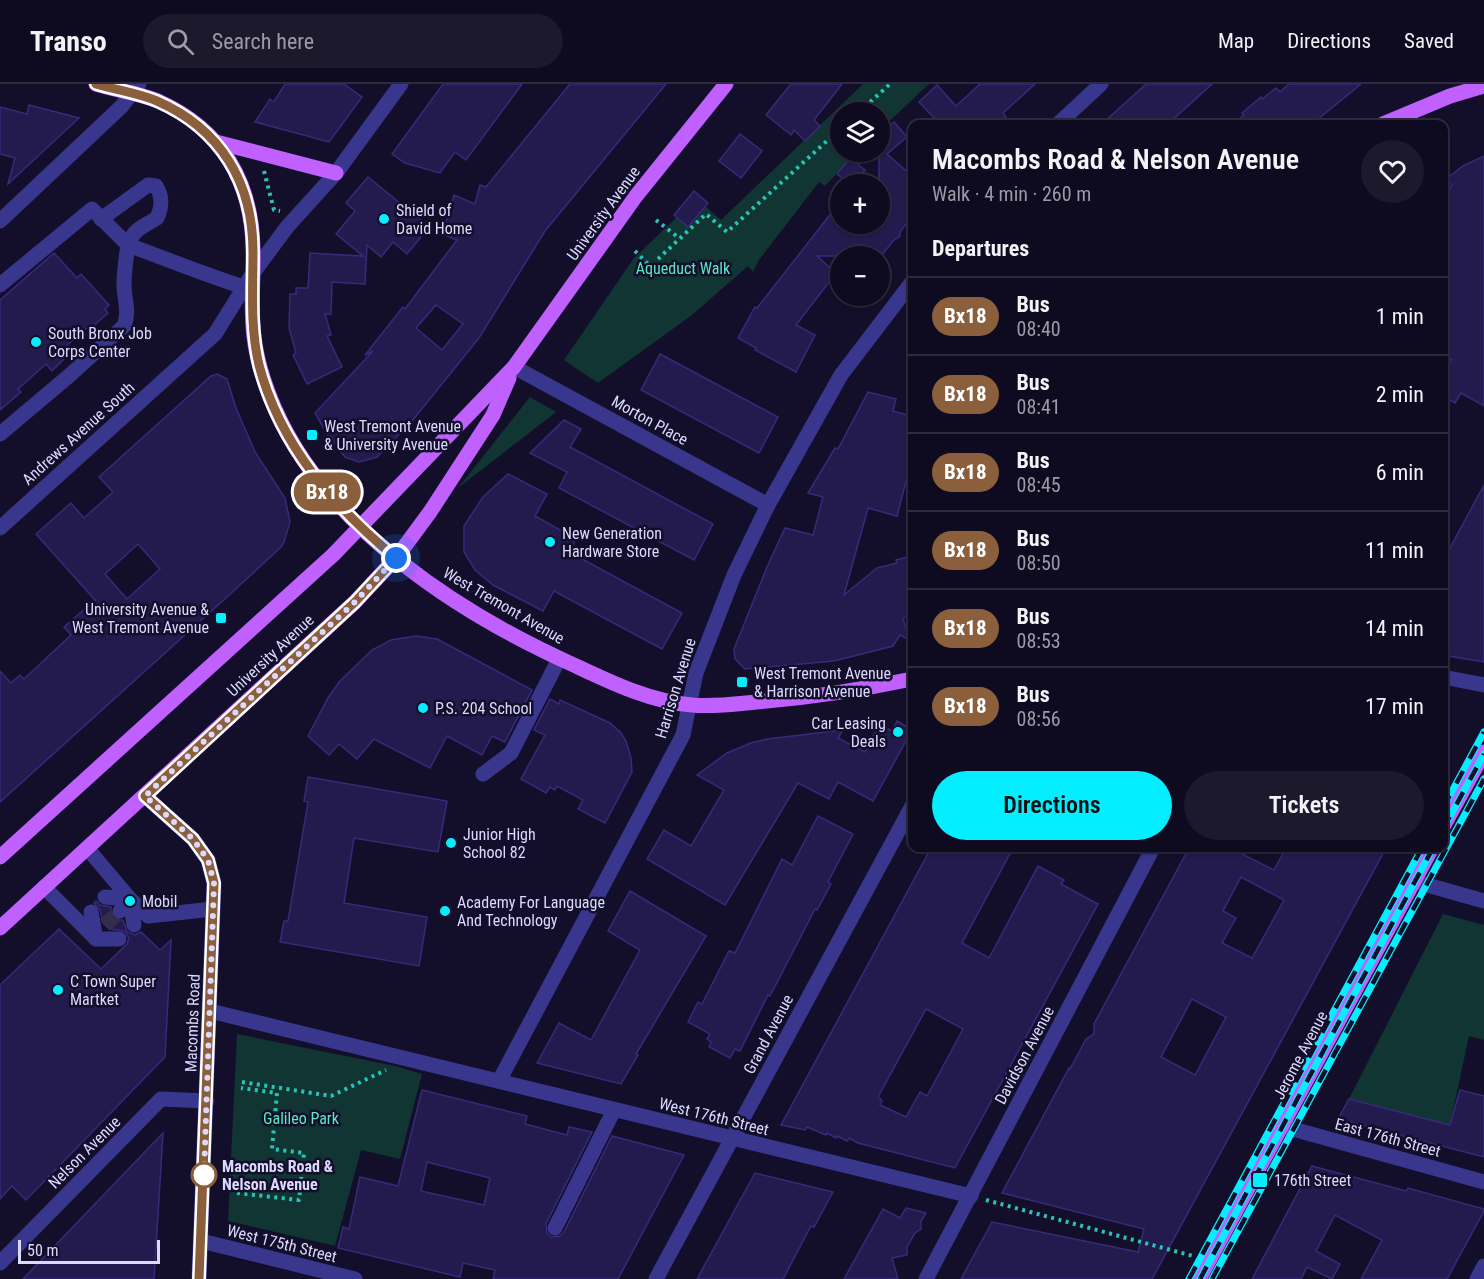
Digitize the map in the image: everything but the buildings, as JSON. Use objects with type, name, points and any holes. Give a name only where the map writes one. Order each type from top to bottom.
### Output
[{"type":"main road","name":"West Tremont Avenue","points":[[96,84],[136,88],[174,109],[216,142],[228,156],[237,173],[249,208],[253,250],[254,339],[266,388],[302,460],[335,502],[359,527],[419,576],[499,627],[560,659],[639,692],[689,705],[710,706],[791,700],[908,680]]},
{"type":"main road","name":"University Avenue","points":[[0,857],[333,555],[514,367],[636,195],[726,84]]},
{"type":"main road","points":[[1393,120],[1450,96],[1484,86]]},
{"type":"main road","points":[[216,142],[336,173]]},
{"type":"main road","name":"University Avenue","points":[[0,928],[355,602],[396,558],[430,512],[493,415],[514,367]]},
{"type":"main road","points":[[1448,818],[1484,752]]},
{"type":"main road","name":"Jerome Avenue","points":[[1198,1279],[1430,852]]},
{"type":"street","name":"Andrews Avenue South","points":[[0,528],[215,334],[253,273],[287,227],[336,173],[401,84]]},
{"type":"street","points":[[1068,120],[1101,84]]},
{"type":"street","points":[[0,221],[122,106],[136,88]]},
{"type":"street","points":[[0,434],[124,327],[128,307],[124,280],[128,245],[138,229],[157,218],[161,198],[156,186],[148,185],[140,189],[101,219]]},
{"type":"street","points":[[0,285],[92,209],[128,245],[164,257],[212,278],[244,287]]},
{"type":"street","name":"Harrison Avenue","points":[[499,1081],[683,735],[696,673],[734,575],[768,505],[841,375],[908,287]]},
{"type":"street","name":"Morton Place","points":[[514,367],[768,505]]},
{"type":"street","points":[[483,774],[511,753],[560,659]]},
{"type":"street","points":[[1448,678],[1484,685]]},
{"type":"street","name":"Macombs Road","points":[[145,796],[193,839],[208,860],[214,883],[199,1279]]},
{"type":"street","name":"Grand Avenue","points":[[656,1279],[908,813]]},
{"type":"street","points":[[87,848],[125,905],[134,925]]},
{"type":"street","name":"Davidson Avenue","points":[[926,1279],[1151,852]]},
{"type":"street","points":[[1413,881],[1484,901]]},
{"type":"street","points":[[44,887],[96,939],[118,939]]},
{"type":"street","points":[[105,897],[148,916],[213,909]]},
{"type":"street","points":[[91,912],[96,939]]},
{"type":"street","points":[[96,939],[105,925]]},
{"type":"street","name":"West 176th Street","points":[[210,1011],[971,1196]]},
{"type":"street","name":"Nelson Avenue","points":[[0,1263],[161,1099],[207,1101]]},
{"type":"street","points":[[555,1228],[614,1110]]},
{"type":"street","name":"East 176th Street","points":[[1282,1126],[1484,1182]]},
{"type":"street","name":"West 175th Street","points":[[201,1241],[355,1279]]},
{"type":"street","points":[[1477,1279],[1484,1266]]},
{"type":"path","points":[[870,102],[890,84]]},
{"type":"path","points":[[658,259],[706,214],[727,232],[830,138]]},
{"type":"path","points":[[264,173],[274,210]]},
{"type":"path","points":[[656,220],[679,238]]},
{"type":"path","points":[[635,251],[648,264]]},
{"type":"path","points":[[242,1082],[331,1096],[394,1066]]},
{"type":"path","points":[[237,1192],[299,1200],[304,1153],[272,1149],[277,1093],[241,1088]]},
{"type":"path","points":[[971,1196],[1209,1260]]},
{"type":"green space","name":"Aqueduct Walk","points":[[863,84],[929,84],[890,121],[890,102],[844,102]]},
{"type":"green space","name":"Aqueduct Walk","points":[[830,116],[830,162],[848,162],[836,174],[830,174],[830,181],[825,186],[819,182],[759,260],[753,272],[748,266],[692,315],[598,383],[564,360],[634,258],[677,217],[705,206],[721,220]]},
{"type":"green space","points":[[530,397],[556,412],[458,488]]},
{"type":"green space","points":[[1443,914],[1484,925],[1484,1040],[1469,1036],[1450,1125],[1349,1099]]},
{"type":"green space","name":"Galileo Park","points":[[237,1034],[395,1066],[422,1074],[400,1159],[361,1150],[335,1246],[228,1221]]},
{"type":"tunnel","points":[[105,925],[120,911]]},
{"type":"railway","points":[[1448,799],[1484,732]]},
{"type":"railway","points":[[1448,820],[1484,754]]},
{"type":"railway","points":[[1448,845],[1484,779]]},
{"type":"railway","points":[[1189,1279],[1420,852]]},
{"type":"railway","points":[[1200,1279],[1431,852]]},
{"type":"railway","points":[[1212,1279],[1444,852]]},
{"type":"bus line","name":"Bx18","points":[[96,84],[156,100],[174,109],[204,130],[228,156],[237,173],[249,208],[253,250],[254,339],[266,388],[302,460],[335,502],[359,527],[396,558],[355,602],[145,796],[193,839],[208,860],[214,883],[199,1279]]},
{"type":"place","name":"Shield of David Home","points":[[384,219]]},
{"type":"place","name":"South Bronx Job Corps Center","points":[[36,342]]},
{"type":"place","name":"West Tremont Avenue & University Avenue","points":[[312,435]]},
{"type":"place","name":"New Generation Hardware Store","points":[[550,542]]},
{"type":"place","name":"University Avenue & West Tremont Avenue","points":[[221,618]]},
{"type":"place","name":"West Tremont Avenue & Harrison Avenue","points":[[742,682]]},
{"type":"place","name":"P.S. 204 School","points":[[423,708]]},
{"type":"place","name":"Car Leasing Deals","points":[[898,732]]},
{"type":"place","name":"Junior High School 82","points":[[451,843]]},
{"type":"place","name":"Mobil","points":[[130,901]]},
{"type":"place","name":"Academy For Language And Technology","points":[[445,911]]},
{"type":"place","name":"C Town Super Martket","points":[[58,990]]},
{"type":"place","name":"Macombs Road & Nelson Avenue","points":[[204,1175]]},
{"type":"place","name":"176th Street","points":[[1260,1180]]},
{"type":"route","points":[[204,1175],[214,883],[208,860],[193,839],[145,796],[355,602],[396,558]]}]
